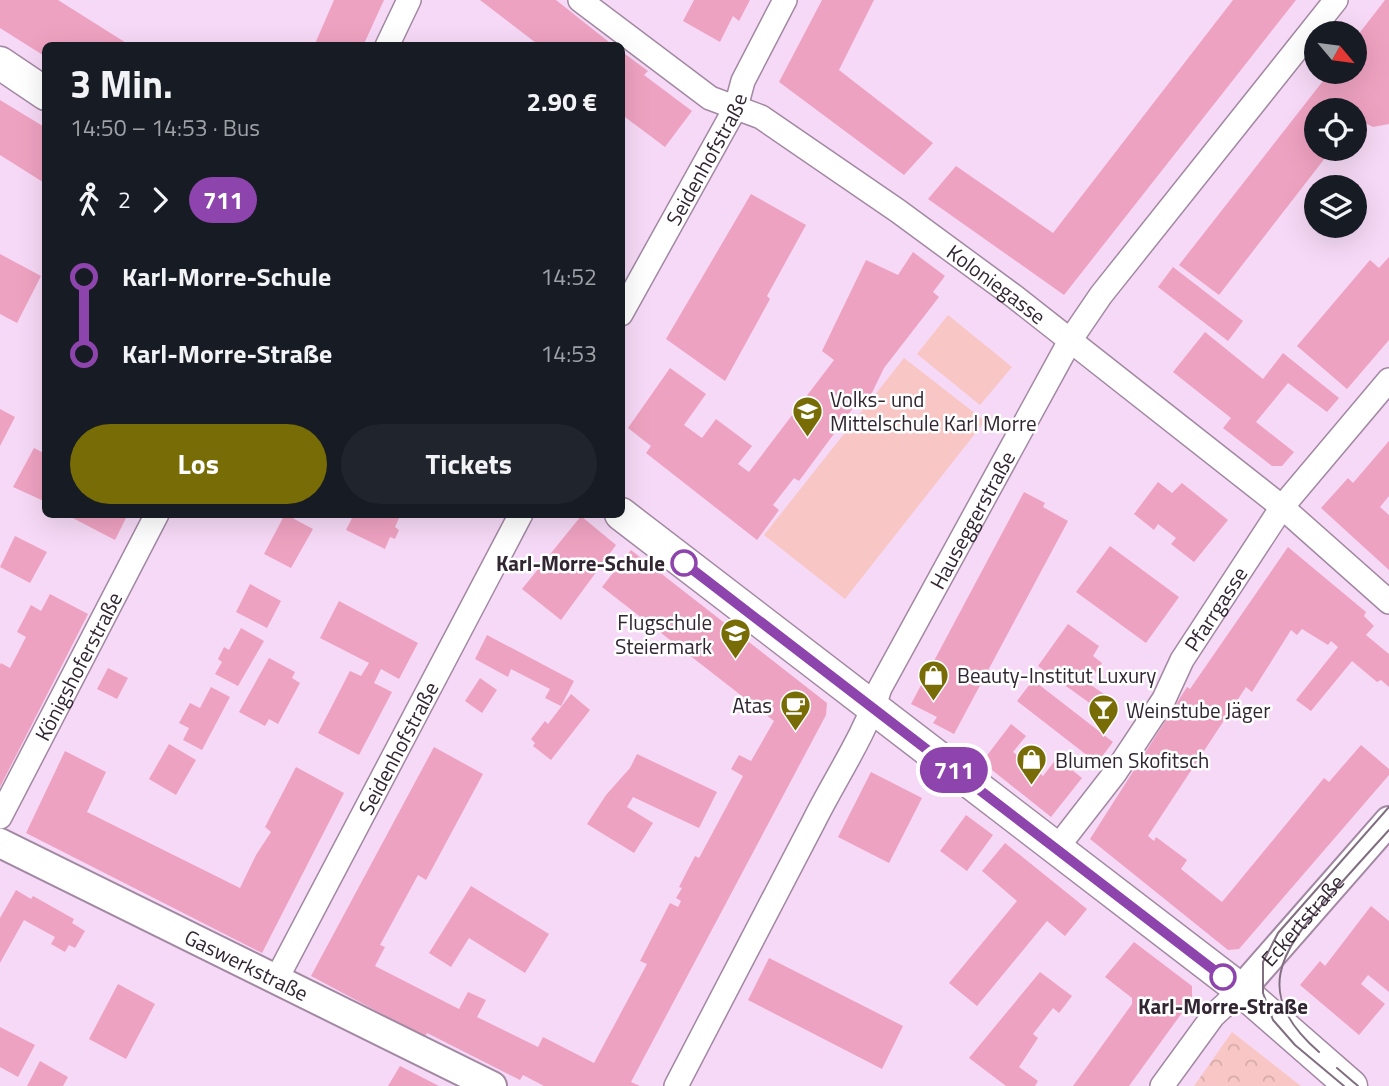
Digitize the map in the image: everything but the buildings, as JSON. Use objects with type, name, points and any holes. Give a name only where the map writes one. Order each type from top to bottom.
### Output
[{"type":"main road","points":[[0,63],[42,91]]},
{"type":"main road","points":[[625,517],[1241,990],[1352,1086]]},
{"type":"street","points":[[389,42],[409,0]]},
{"type":"street","name":"Koloniegasse","points":[[580,0],[710,98],[761,117],[887,204],[1071,339],[1282,507],[1389,602]]},
{"type":"street","name":"Seidenhofstraße","points":[[625,307],[736,107],[743,81],[785,0]]},
{"type":"street","name":"Hauseggerstraße","points":[[676,1086],[874,707],[880,688],[1071,339],[1101,295],[1336,0]]},
{"type":"street","name":"Pfarrgasse","points":[[1056,849],[1115,773],[1167,694],[1182,660],[1282,507],[1389,380]]},
{"type":"street","name":"Königshoferstraße","points":[[0,817],[155,518]]},
{"type":"street","name":"Seidenhofstraße","points":[[276,980],[519,518]]},
{"type":"street","name":"Eckertstraße","points":[[1162,1086],[1213,1016],[1241,990],[1389,821]]},
{"type":"street","name":"Gaswerkstraße","points":[[0,843],[492,1086]]},
{"type":"green space","points":[[948,315],[1012,367],[980,405],[917,354]]},
{"type":"green space","points":[[904,358],[985,421],[845,599],[764,535]]},
{"type":"green space","points":[[1232,1032],[1301,1086],[1194,1086]]},
{"type":"tram line","points":[[1344,1086],[1295,1045],[1273,1020],[1263,993],[1263,962],[1278,933],[1389,807]]},
{"type":"tram line","points":[[1319,1052],[1298,1031],[1286,1011],[1280,992],[1280,974],[1286,955],[1311,918],[1389,830]]},
{"type":"tram line","points":[[1337,1068],[1358,1086]]},
{"type":"bus line","name":"711","points":[[684,563],[1223,977]]},
{"type":"place","name":"Volks- und Mittelschule Karl Morre","points":[[807,438]]},
{"type":"place","name":"Karl-Morre-Schule","points":[[684,563]]},
{"type":"place","name":"Flugschule Steiermark","points":[[735,661]]},
{"type":"place","name":"Beauty-Institut Luxury","points":[[934,702]]},
{"type":"place","name":"Atas","points":[[795,732]]},
{"type":"place","name":"Weinstube Jäger","points":[[1103,737]]},
{"type":"place","name":"Blumen Skofitsch","points":[[1032,787]]},
{"type":"place","name":"Karl-Morre-Straße","points":[[1223,977]]}]
